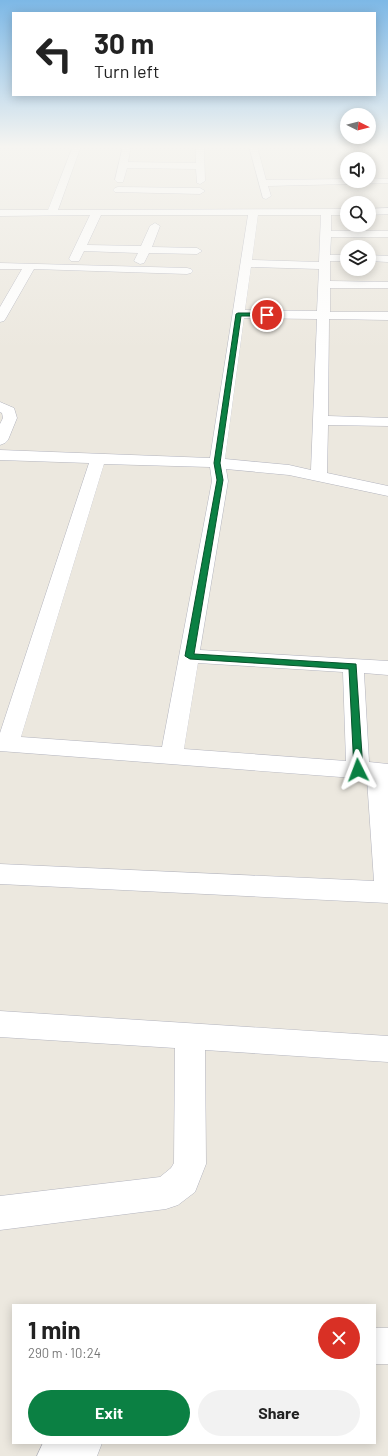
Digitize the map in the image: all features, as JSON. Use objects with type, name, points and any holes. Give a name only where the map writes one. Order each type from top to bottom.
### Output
[{"type":"street","points":[[71,268],[96,214]]},
{"type":"street","points":[[172,754],[220,480],[217,463],[246,263],[260,214]]},
{"type":"street","points":[[319,476],[326,214]]},
{"type":"street","points":[[137,270],[155,226]]},
{"type":"street","points":[[326,234],[388,234]]},
{"type":"street","points":[[80,248],[196,251]]},
{"type":"street","points":[[376,258],[388,259]]},
{"type":"street","points":[[246,263],[325,262],[340,259]]},
{"type":"street","points":[[0,266],[187,271]]},
{"type":"street","points":[[0,318],[30,266]]},
{"type":"street","points":[[324,284],[388,285]]},
{"type":"street","points":[[238,314],[388,316]]},
{"type":"street","points":[[0,406],[9,411],[10,418],[0,440]]},
{"type":"street","points":[[321,420],[388,422]]},
{"type":"street","points":[[0,455],[217,463],[289,470],[388,491]]},
{"type":"street","points":[[98,458],[4,743],[172,754],[375,771]]},
{"type":"street","points":[[190,656],[388,668]]},
{"type":"street","points":[[0,874],[388,893],[375,771],[353,666]]},
{"type":"street","points":[[0,1024],[388,1049]]},
{"type":"street","points":[[0,1213],[166,1194],[183,1180],[190,1164],[190,1036]]},
{"type":"street","points":[[376,1346],[388,1346]]},
{"type":"street","points":[[56,1456],[81,1444]]},
{"type":"route","points":[[267,315],[238,314],[217,463],[220,480],[190,656],[353,666],[358,770]]}]
